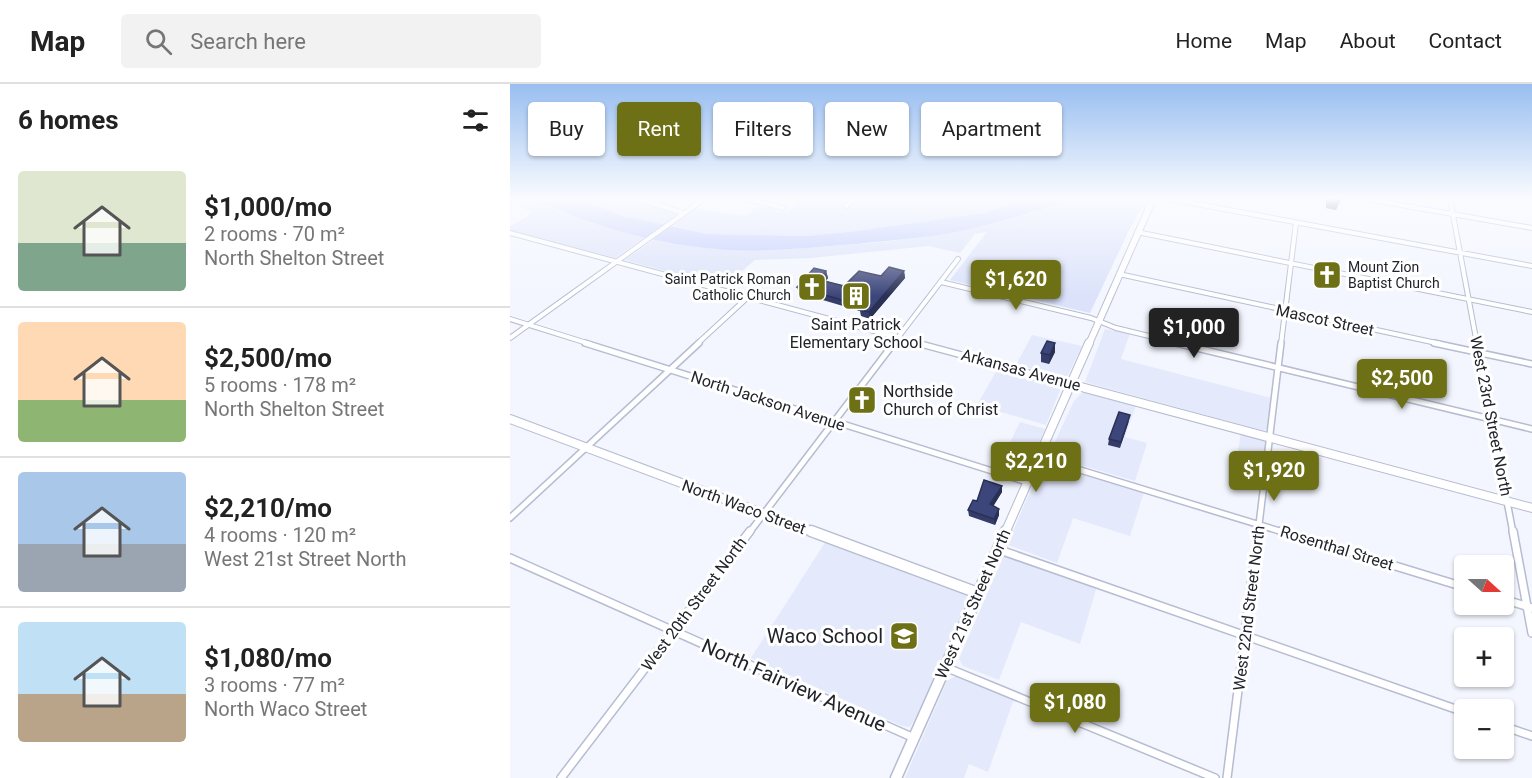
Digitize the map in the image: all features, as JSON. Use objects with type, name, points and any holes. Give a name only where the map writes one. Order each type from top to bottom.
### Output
[{"type":"street","points":[[510,338],[660,231]]},
{"type":"street","name":"West 22nd Street North","points":[[1227,778],[1295,231]]},
{"type":"street","points":[[1342,231],[1532,266]]},
{"type":"street","name":"West 23rd Street North","points":[[1456,231],[1529,607],[1532,633]]},
{"type":"street","points":[[1137,232],[1532,312]]},
{"type":"street","name":"West 21st Street North","points":[[896,778],[1137,232]]},
{"type":"street","name":"Arkansas Avenue","points":[[510,233],[1532,508]]},
{"type":"street","name":"West 20th Street North","points":[[561,778],[958,259]]},
{"type":"street","name":"Mascot Street","points":[[1119,274],[1532,364]]},
{"type":"street","points":[[941,282],[1098,321],[1116,328],[1532,429]]},
{"type":"street","points":[[510,518],[748,297]]},
{"type":"street","name":"North Jackson Avenue","points":[[510,319],[1027,482]]},
{"type":"street","name":"North Waco Street","points":[[510,419],[978,593]]},
{"type":"street","name":"Rosenthal Street","points":[[1038,457],[1454,584]]},
{"type":"street","points":[[998,549],[1454,709]]},
{"type":"street","name":"North Fairview Avenue","points":[[510,558],[914,738]]},
{"type":"street","points":[[1514,602],[1529,607]]},
{"type":"street","points":[[945,667],[1215,778]]},
{"type":"street","points":[[1514,730],[1532,736]]},
{"type":"shaded area","points":[[515,231],[626,231],[645,237],[615,258]]},
{"type":"shaded area","points":[[697,231],[853,231],[807,236],[708,234]]},
{"type":"shaded area","points":[[958,231],[1128,231],[1090,313],[950,280],[987,232],[975,234],[960,253],[929,246],[811,258],[755,260],[723,287],[625,260],[655,239],[716,248],[757,249],[836,246]]},
{"type":"shaded area","points":[[1105,329],[1130,333],[1121,359],[1271,398],[1268,428],[1263,431],[1085,382]]},
{"type":"shaded area","points":[[1032,335],[1082,346],[1067,377],[1016,365]]},
{"type":"shaded area","points":[[998,368],[1062,385],[1046,425],[977,405]]},
{"type":"shaded area","points":[[1090,392],[1136,405],[1125,437],[1147,443],[1135,481],[1051,456],[1053,446],[1074,401],[1082,393]]},
{"type":"shaded area","points":[[1020,422],[1045,429],[1025,474],[1022,475],[998,467]]},
{"type":"shaded area","points":[[1241,433],[1265,440],[1262,478],[1235,470]]},
{"type":"shaded area","points":[[1047,463],[1144,492],[1130,536],[1073,518],[1057,563],[1009,545],[1041,466]]},
{"type":"shaded area","points":[[826,541],[964,592],[967,597],[967,604],[910,727],[902,726],[751,658]]},
{"type":"shaded area","points":[[1004,555],[1097,586],[1080,644],[1021,622],[999,680],[963,666],[959,659]]},
{"type":"shaded area","points":[[956,676],[1014,699],[988,772],[969,764],[964,778],[905,778],[947,681]]},
{"type":"water","points":[[621,231],[696,231],[708,234],[807,236],[853,231],[958,231],[857,244],[746,250],[705,248]]},
{"type":"building","points":[[889,267],[904,271],[869,312],[859,310],[863,306],[797,287],[814,268],[826,271],[820,280],[844,286],[859,271],[881,276]]},
{"type":"building","points":[[1047,341],[1055,343],[1050,355],[1041,353]]},
{"type":"building","points":[[1119,412],[1130,415],[1121,442],[1109,439]]},
{"type":"building","points":[[984,480],[1002,486],[990,504],[999,509],[994,519],[968,510],[973,500],[977,501]]},
{"type":"place","name":"Mount Zion Baptist Church","points":[[1327,275]]},
{"type":"place","name":"Saint Patrick Roman Catholic Church","points":[[812,287]]},
{"type":"place","name":"Saint Patrick Elementary School","points":[[856,296]]},
{"type":"place","name":"Northside Church of Christ","points":[[862,400]]},
{"type":"place","name":"Waco School","points":[[904,636]]}]
